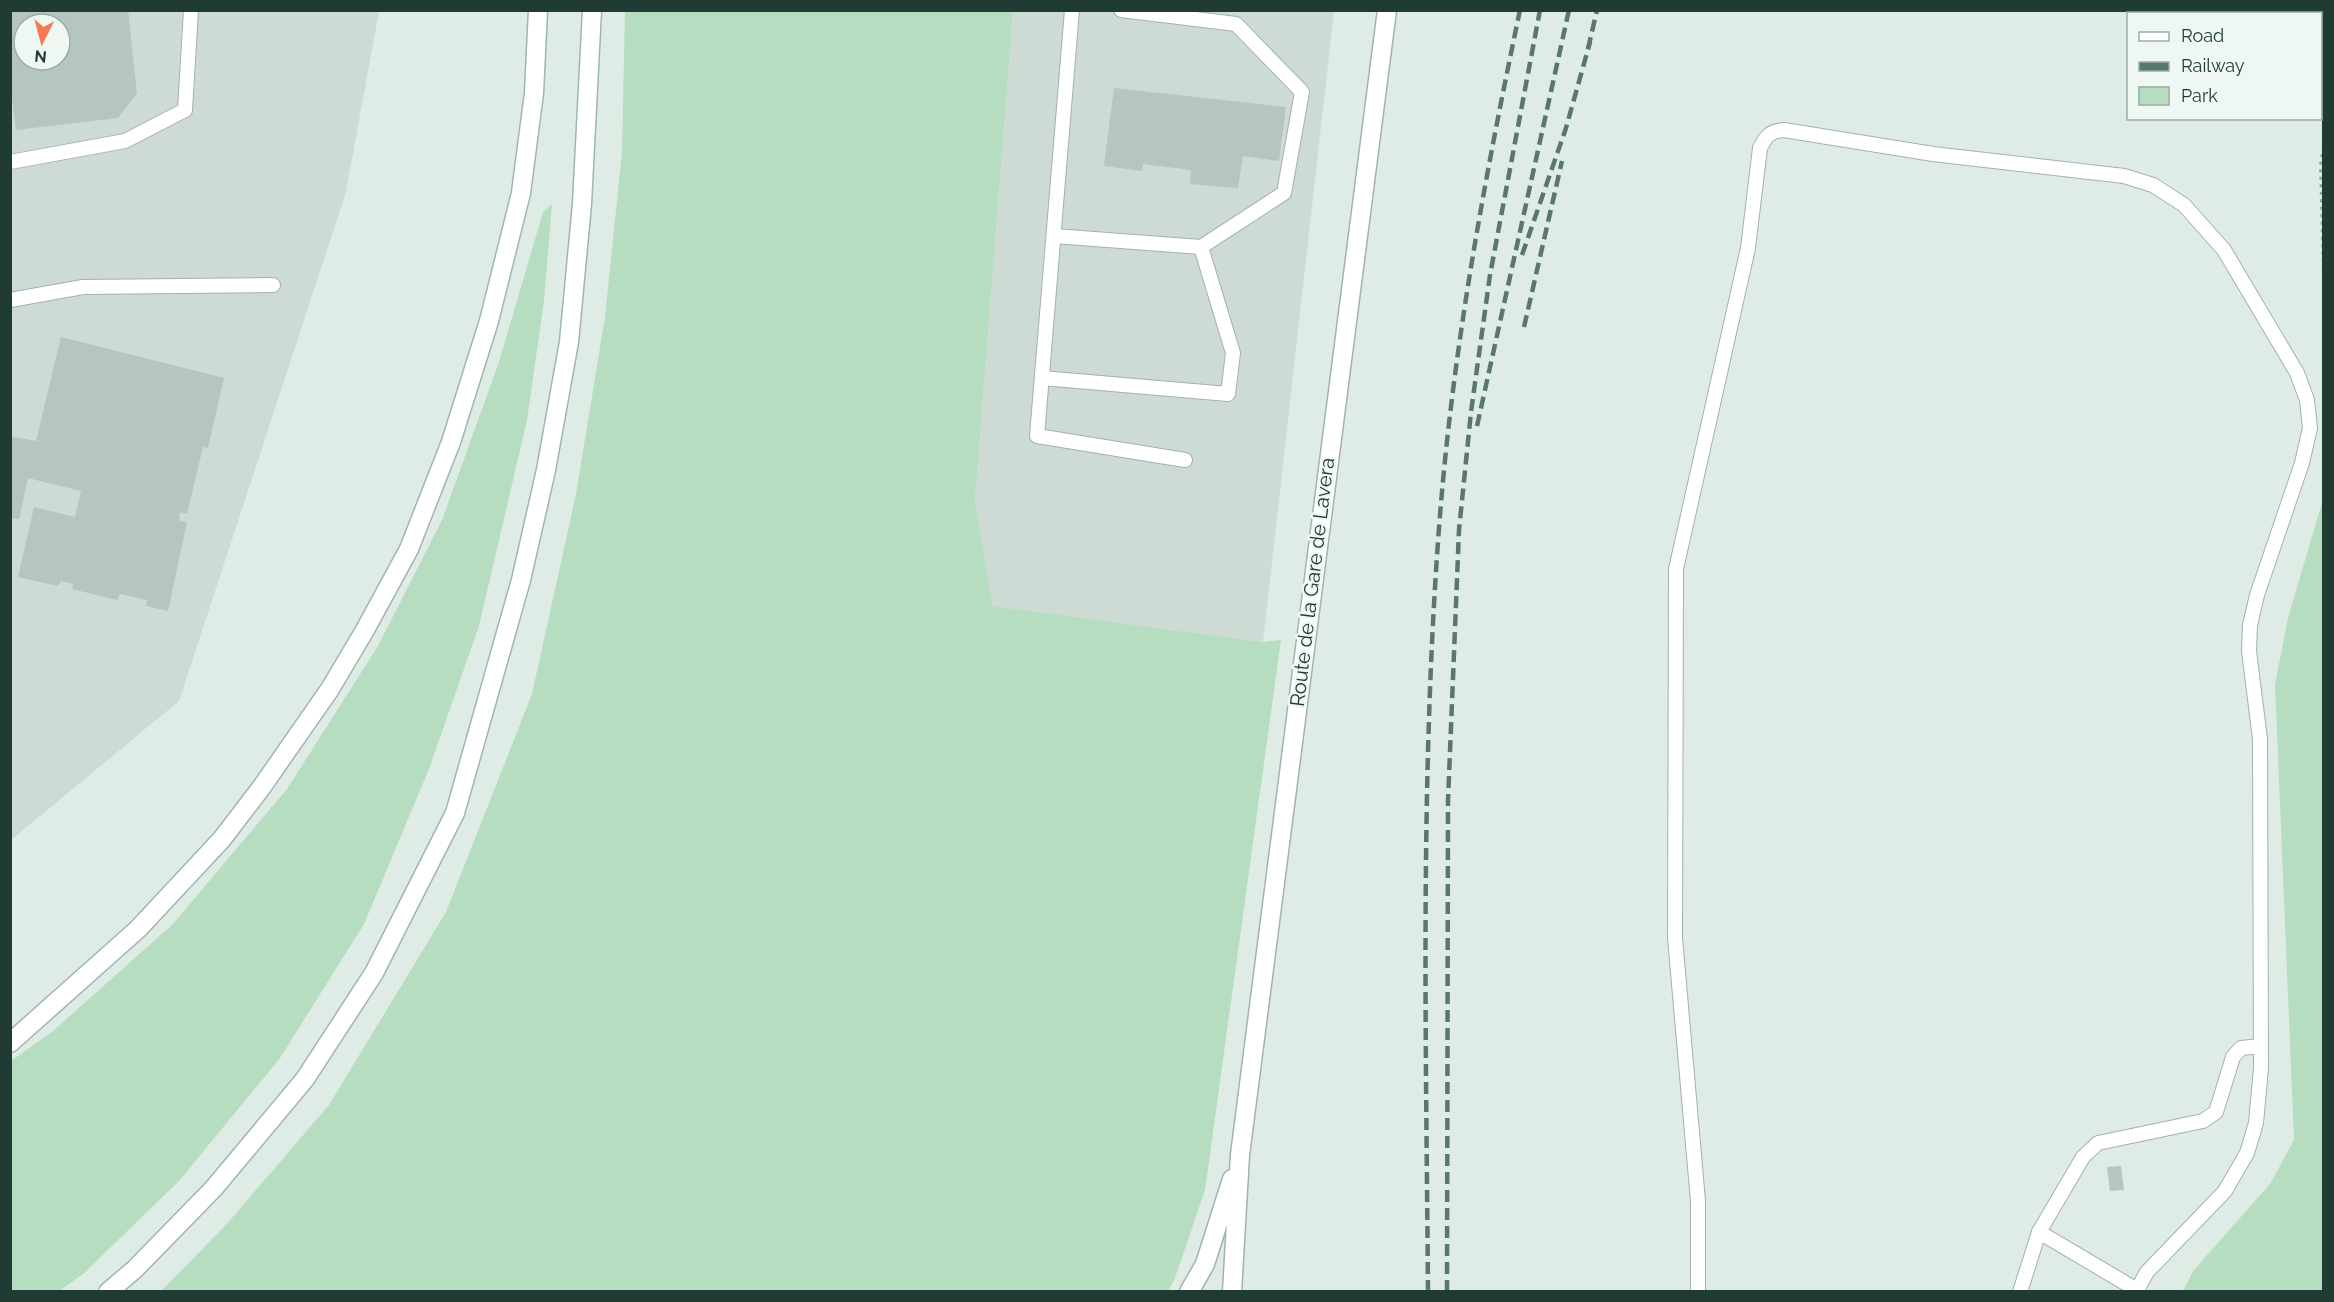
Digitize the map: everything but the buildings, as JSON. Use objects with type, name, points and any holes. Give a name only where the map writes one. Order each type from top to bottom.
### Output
[{"type":"main road","points":[[10,1043],[138,929],[222,839],[267,780],[330,689],[366,630],[409,549],[451,442],[482,343],[521,193],[534,93],[538,10]]},
{"type":"main road","points":[[108,1292],[135,1269],[214,1188],[305,1079],[374,973],[455,813],[521,580],[546,470],[567,354],[582,204],[591,10]]},
{"type":"main road","name":"Route de la Gare de Lavera","points":[[1232,1292],[1240,1155],[1387,10]]},
{"type":"main road","name":"Route de la Gare de Lavera","points":[[1189,1292],[1205,1264],[1240,1155]]},
{"type":"lane","points":[[10,162],[125,141],[185,110],[191,10]]},
{"type":"lane","points":[[1072,10],[1037,436],[1185,460]]},
{"type":"lane","points":[[1054,236],[1201,247],[1284,194],[1302,92],[1236,24],[1121,10]]},
{"type":"lane","points":[[1698,1292],[1698,1201],[1675,938],[1676,569],[1748,248],[1760,148],[1765,137],[1774,131],[1784,130],[1933,154],[2124,176],[2153,185],[2184,205],[2224,250],[2297,373],[2307,400],[2310,428],[2302,463],[2257,595],[2250,625],[2249,651],[2260,739],[2261,1046],[2256,1123],[2247,1153],[2225,1191],[2147,1272],[2136,1291],[2039,1233]]},
{"type":"lane","points":[[1042,378],[1228,394],[1233,353],[1201,247]]},
{"type":"lane","points":[[10,300],[83,287],[273,285]]},
{"type":"lane","points":[[2020,1292],[2039,1233],[2083,1157],[2098,1143],[2203,1120],[2216,1112],[2233,1057],[2241,1048],[2261,1046]]},
{"type":"path","points":[[2324,147],[2321,165],[2324,271]]},
{"type":"shaded area","points":[[11,11],[379,11],[346,192],[179,701],[11,840]]},
{"type":"shaded area","points":[[1013,11],[1334,11],[1263,642],[993,606],[975,501]]},
{"type":"green space","points":[[625,11],[1013,11],[975,501],[993,606],[1263,642],[1281,640],[1205,1190],[1175,1278],[1168,1291],[161,1291],[225,1226],[329,1105],[446,912],[532,694],[576,494],[605,317],[622,152]]},
{"type":"green space","points":[[552,204],[544,301],[527,420],[479,626],[429,769],[364,924],[280,1058],[179,1181],[83,1274],[59,1291],[11,1291],[11,1061],[53,1031],[172,925],[287,789],[378,646],[442,520],[499,362],[543,212]]},
{"type":"green space","points":[[2323,499],[2323,1291],[2183,1291],[2193,1271],[2270,1184],[2294,1140],[2275,685],[2288,618]]},
{"type":"railway","points":[[1428,1292],[1427,814],[1433,623],[1439,528],[1452,398],[1471,268],[1520,10]]},
{"type":"railway","points":[[1447,1292],[1448,801],[1459,530],[1471,412],[1490,275],[1540,10]]},
{"type":"railway","points":[[1477,426],[1569,10]]},
{"type":"railway","points":[[1588,49],[1597,10]]},
{"type":"railway","points":[[1522,255],[1566,128],[1590,42]]},
{"type":"railway","points":[[1524,327],[1562,161]]}]
